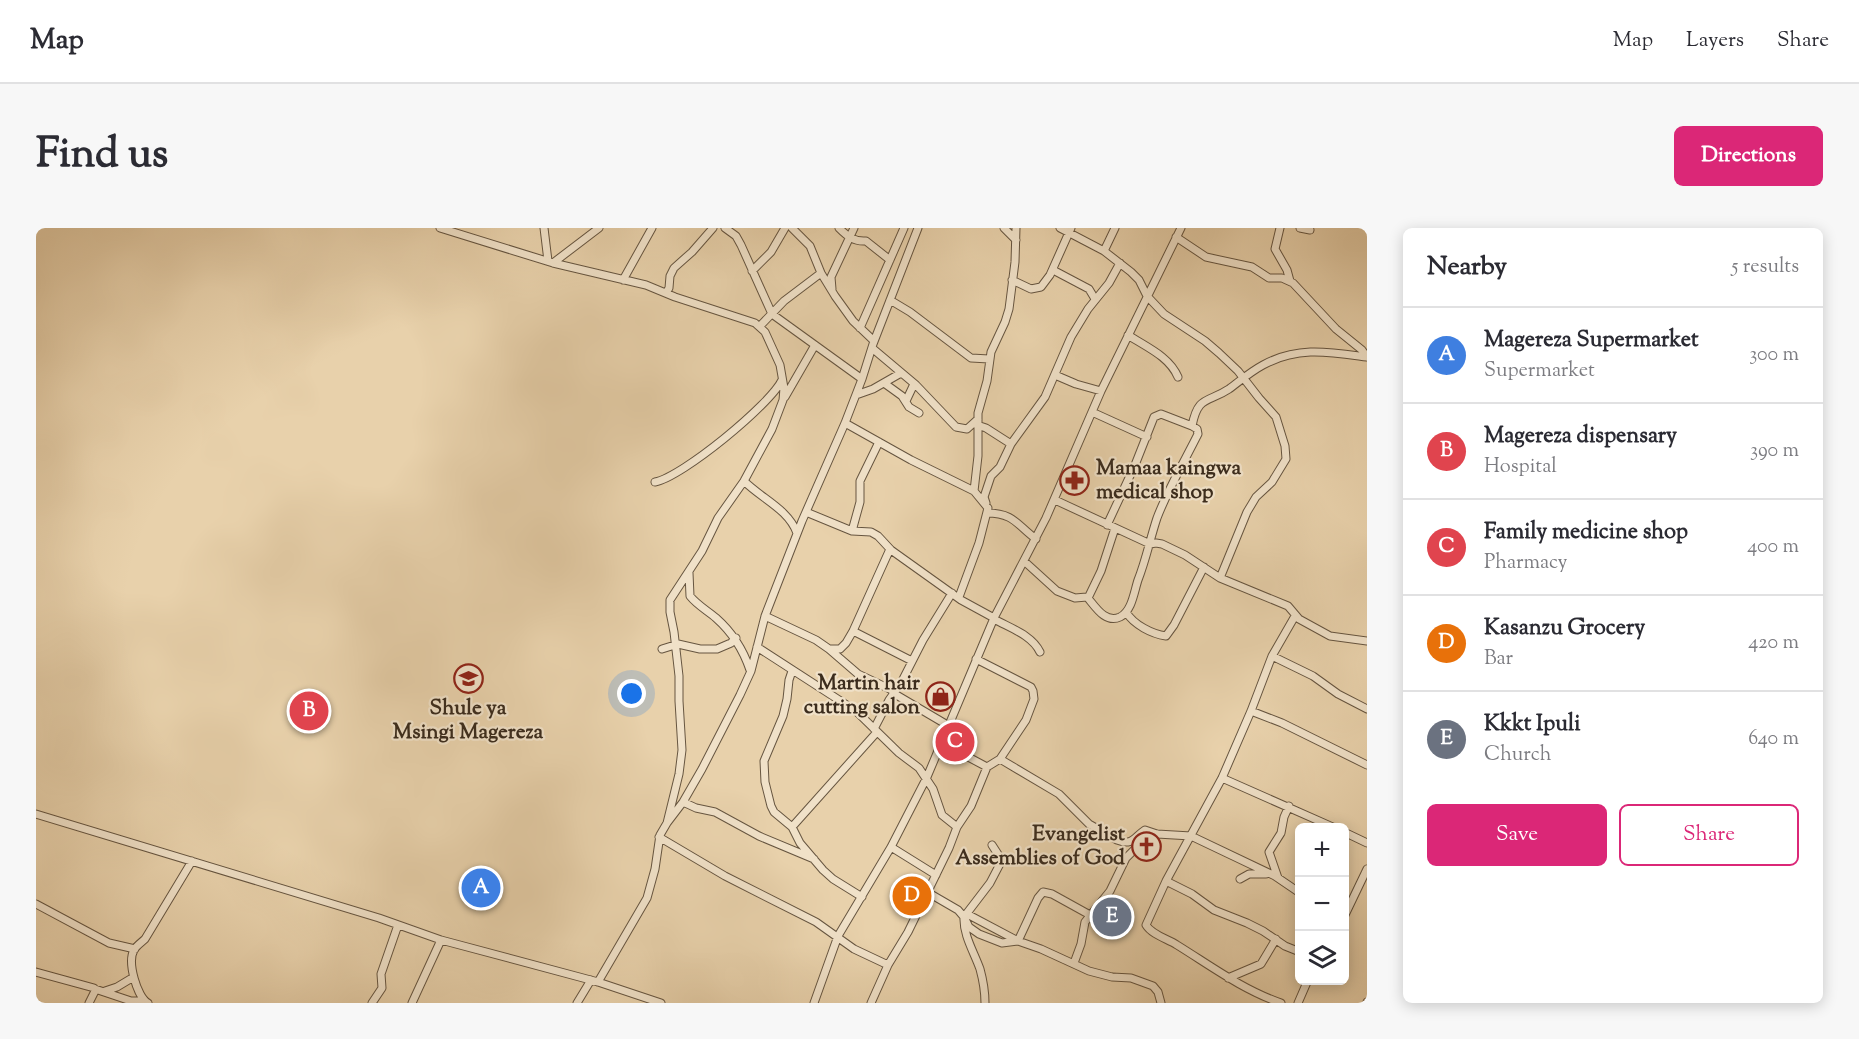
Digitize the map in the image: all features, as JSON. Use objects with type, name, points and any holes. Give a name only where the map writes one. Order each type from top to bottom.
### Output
[{"type":"street","points":[[440,228],[550,262],[646,285],[755,323],[765,332],[780,365],[784,388],[783,400]]},
{"type":"street","points":[[544,228],[550,262]]},
{"type":"street","points":[[550,262],[598,228]]},
{"type":"street","points":[[623,280],[652,228]]},
{"type":"street","points":[[666,293],[674,268],[713,228]]},
{"type":"street","points":[[725,228],[738,240],[772,314],[862,379]]},
{"type":"street","points":[[752,271],[765,259],[785,228]]},
{"type":"street","points":[[792,228],[810,246],[820,273],[873,345],[956,427],[967,429],[977,422]]},
{"type":"street","points":[[839,228],[850,238],[859,242],[866,241],[890,260]]},
{"type":"street","points":[[835,296],[831,286],[831,277],[854,228]]},
{"type":"street","points":[[860,328],[904,228]]},
{"type":"street","points":[[577,1003],[595,981],[647,898],[655,869],[659,837],[683,802],[721,733],[750,671],[765,616],[797,533],[846,423],[918,228]]},
{"type":"street","points":[[1004,228],[1016,240]]},
{"type":"street","points":[[974,490],[978,456],[977,422],[987,381],[989,359],[1009,309],[1016,228]]},
{"type":"street","points":[[1060,228],[1104,250],[1120,263],[1139,280],[1147,296],[1168,318],[1205,341],[1219,353],[1275,414],[1285,446],[1286,456],[1282,468],[1272,482],[1256,497],[1247,512],[1220,578]]},
{"type":"street","points":[[1104,250],[1114,228]]},
{"type":"street","points":[[814,1003],[838,936],[891,847],[927,777],[994,618],[1055,500],[1101,391],[1181,228]]},
{"type":"street","points":[[1280,228],[1275,249],[1287,270],[1290,281]]},
{"type":"street","points":[[1299,228],[1310,230]]},
{"type":"street","points":[[1012,280],[1031,289],[1041,287],[1053,270],[1070,231]]},
{"type":"street","points":[[1176,237],[1211,259],[1251,267],[1272,279],[1282,278],[1290,281],[1336,329],[1362,350],[1367,357]]},
{"type":"street","points":[[792,827],[876,730],[894,692],[938,614],[956,595],[979,543],[987,509],[984,497],[989,479],[1000,467],[1011,444],[1045,397],[1067,345],[1120,263]]},
{"type":"street","points":[[1053,270],[1089,290],[1095,299]]},
{"type":"street","points":[[760,326],[784,301],[820,273]]},
{"type":"street","points":[[890,300],[910,312],[971,358],[989,359]]},
{"type":"street","points":[[1128,335],[1164,358],[1178,377]]},
{"type":"street","points":[[667,823],[680,770],[682,750],[679,676],[669,606],[673,594],[702,551],[718,518],[744,481],[772,429],[783,400],[815,345]]},
{"type":"street","points":[[1192,426],[1197,408],[1202,403],[1227,390],[1265,364],[1304,351],[1367,357]]},
{"type":"street","points":[[856,395],[873,389],[901,373]]},
{"type":"street","points":[[1055,375],[1101,391]]},
{"type":"street","points":[[655,482],[663,480],[744,423],[778,388],[782,380]]},
{"type":"street","points":[[884,383],[902,396],[909,407],[920,413]]},
{"type":"street","points":[[906,401],[914,384]]},
{"type":"street","points":[[1092,412],[1147,437]]},
{"type":"street","points":[[1024,561],[1058,591],[1075,598],[1084,596],[1088,598],[1097,610],[1109,617],[1118,618],[1126,612],[1145,563],[1164,501],[1198,434],[1197,429],[1159,414],[1154,417],[1107,525]]},
{"type":"street","points":[[977,422],[1011,444]]},
{"type":"street","points":[[846,423],[911,460],[974,490],[987,509],[1017,521],[1036,539]]},
{"type":"street","points":[[852,531],[860,502],[860,481],[879,442]]},
{"type":"street","points":[[744,481],[785,513],[793,522],[797,533]]},
{"type":"street","points":[[1055,500],[1150,544],[1160,543],[1185,555],[1220,578],[1287,606],[1295,616],[1330,636],[1367,641]]},
{"type":"street","points":[[806,512],[852,531],[871,532],[878,536],[890,549],[956,595],[1025,635],[1036,644],[1040,652]]},
{"type":"street","points":[[1088,598],[1101,571],[1115,528]]},
{"type":"street","points":[[829,649],[840,649],[846,644],[890,549]]},
{"type":"street","points":[[1126,612],[1133,622],[1166,636],[1174,626],[1204,567]]},
{"type":"street","points":[[689,570],[689,590],[692,599],[718,619],[736,638],[750,671]]},
{"type":"street","points":[[765,616],[816,640],[858,674],[894,692],[949,726]]},
{"type":"street","points":[[1281,1003],[1245,988],[1147,927],[1146,924],[1222,778],[1272,656],[1295,616]]},
{"type":"street","points":[[853,631],[912,661]]},
{"type":"street","points":[[663,648],[676,645],[717,649],[731,643],[736,638]]},
{"type":"street","points":[[757,647],[856,711],[899,753],[920,768],[927,777],[942,815],[957,827]]},
{"type":"street","points":[[1272,656],[1313,676],[1338,694],[1367,709]]},
{"type":"street","points":[[871,1003],[888,965],[908,932],[957,827],[971,806],[987,767],[1000,759],[1022,728],[1033,705],[1033,691],[1028,685],[976,658]]},
{"type":"street","points":[[792,671],[783,716],[764,761],[768,796],[774,812],[792,827],[800,843],[814,859],[833,879],[862,897]]},
{"type":"street","points":[[1251,711],[1292,728],[1367,765]]},
{"type":"street","points":[[942,743],[987,767]]},
{"type":"street","points":[[1000,759],[1052,789],[1089,824],[1117,840],[1132,841],[1145,830],[1157,834],[1191,837],[1278,878],[1295,890]]},
{"type":"street","points":[[1222,778],[1325,823]]},
{"type":"street","points":[[683,802],[715,812],[759,836],[814,859]]},
{"type":"street","points":[[1278,878],[1269,852],[1281,833],[1289,806]]},
{"type":"street","points":[[36,814],[441,939],[595,981],[661,1003]]},
{"type":"street","points":[[1074,963],[1081,944],[1083,925],[1110,891],[1126,858],[1145,839],[1157,834]]},
{"type":"street","points":[[1349,834],[1367,843]]},
{"type":"street","points":[[659,837],[725,876],[816,922],[854,949],[888,965]]},
{"type":"street","points":[[986,1003],[984,983],[966,932],[966,915],[990,883],[1001,862],[992,845]]},
{"type":"street","points":[[891,847],[936,874]]},
{"type":"street","points":[[142,1002],[132,978],[133,953],[145,939],[192,861]]},
{"type":"street","points":[[1349,907],[1367,869]]},
{"type":"street","points":[[1240,879],[1249,874],[1268,873]]},
{"type":"street","points":[[1166,882],[1192,894],[1214,910],[1247,923],[1295,950]]},
{"type":"street","points":[[927,892],[1018,941],[1089,971],[1112,977],[1128,978],[1153,986],[1158,992],[1161,1003]]},
{"type":"street","points":[[1018,941],[1038,898],[1044,892],[1090,915]]},
{"type":"street","points":[[36,904],[109,943],[135,949]]},
{"type":"street","points":[[966,915],[969,927],[979,934],[1002,943],[1018,941]]},
{"type":"street","points":[[372,1003],[382,988],[381,974],[398,925]]},
{"type":"street","points":[[412,1003],[441,939]]},
{"type":"street","points":[[1228,978],[1261,964],[1276,939]]},
{"type":"street","points":[[36,972],[142,1002]]},
{"type":"street","points":[[103,991],[117,987],[132,978]]},
{"type":"street","points":[[1290,1003],[1299,999],[1306,985]]},
{"type":"street","points":[[89,1003],[95,989]]},
{"type":"place","name":"Mamaa kaingwa medical shop","points":[[1075,481]]},
{"type":"place","name":"Shule ya Msingi Magereza","points":[[468,678]]},
{"type":"place","name":"Martin hair cutting salon","points":[[941,696]]},
{"type":"place","name":"Magereza dispensary","points":[[309,711]]},
{"type":"place","name":"Family medicine shop","points":[[955,742]]},
{"type":"place","name":"Evangelist Assemblies of God","points":[[1146,847]]},
{"type":"place","name":"Magereza Supermarket","points":[[481,888]]},
{"type":"place","name":"Kasanzu Grocery","points":[[912,896]]},
{"type":"place","name":"Kkkt Ipuli","points":[[1112,917]]}]
